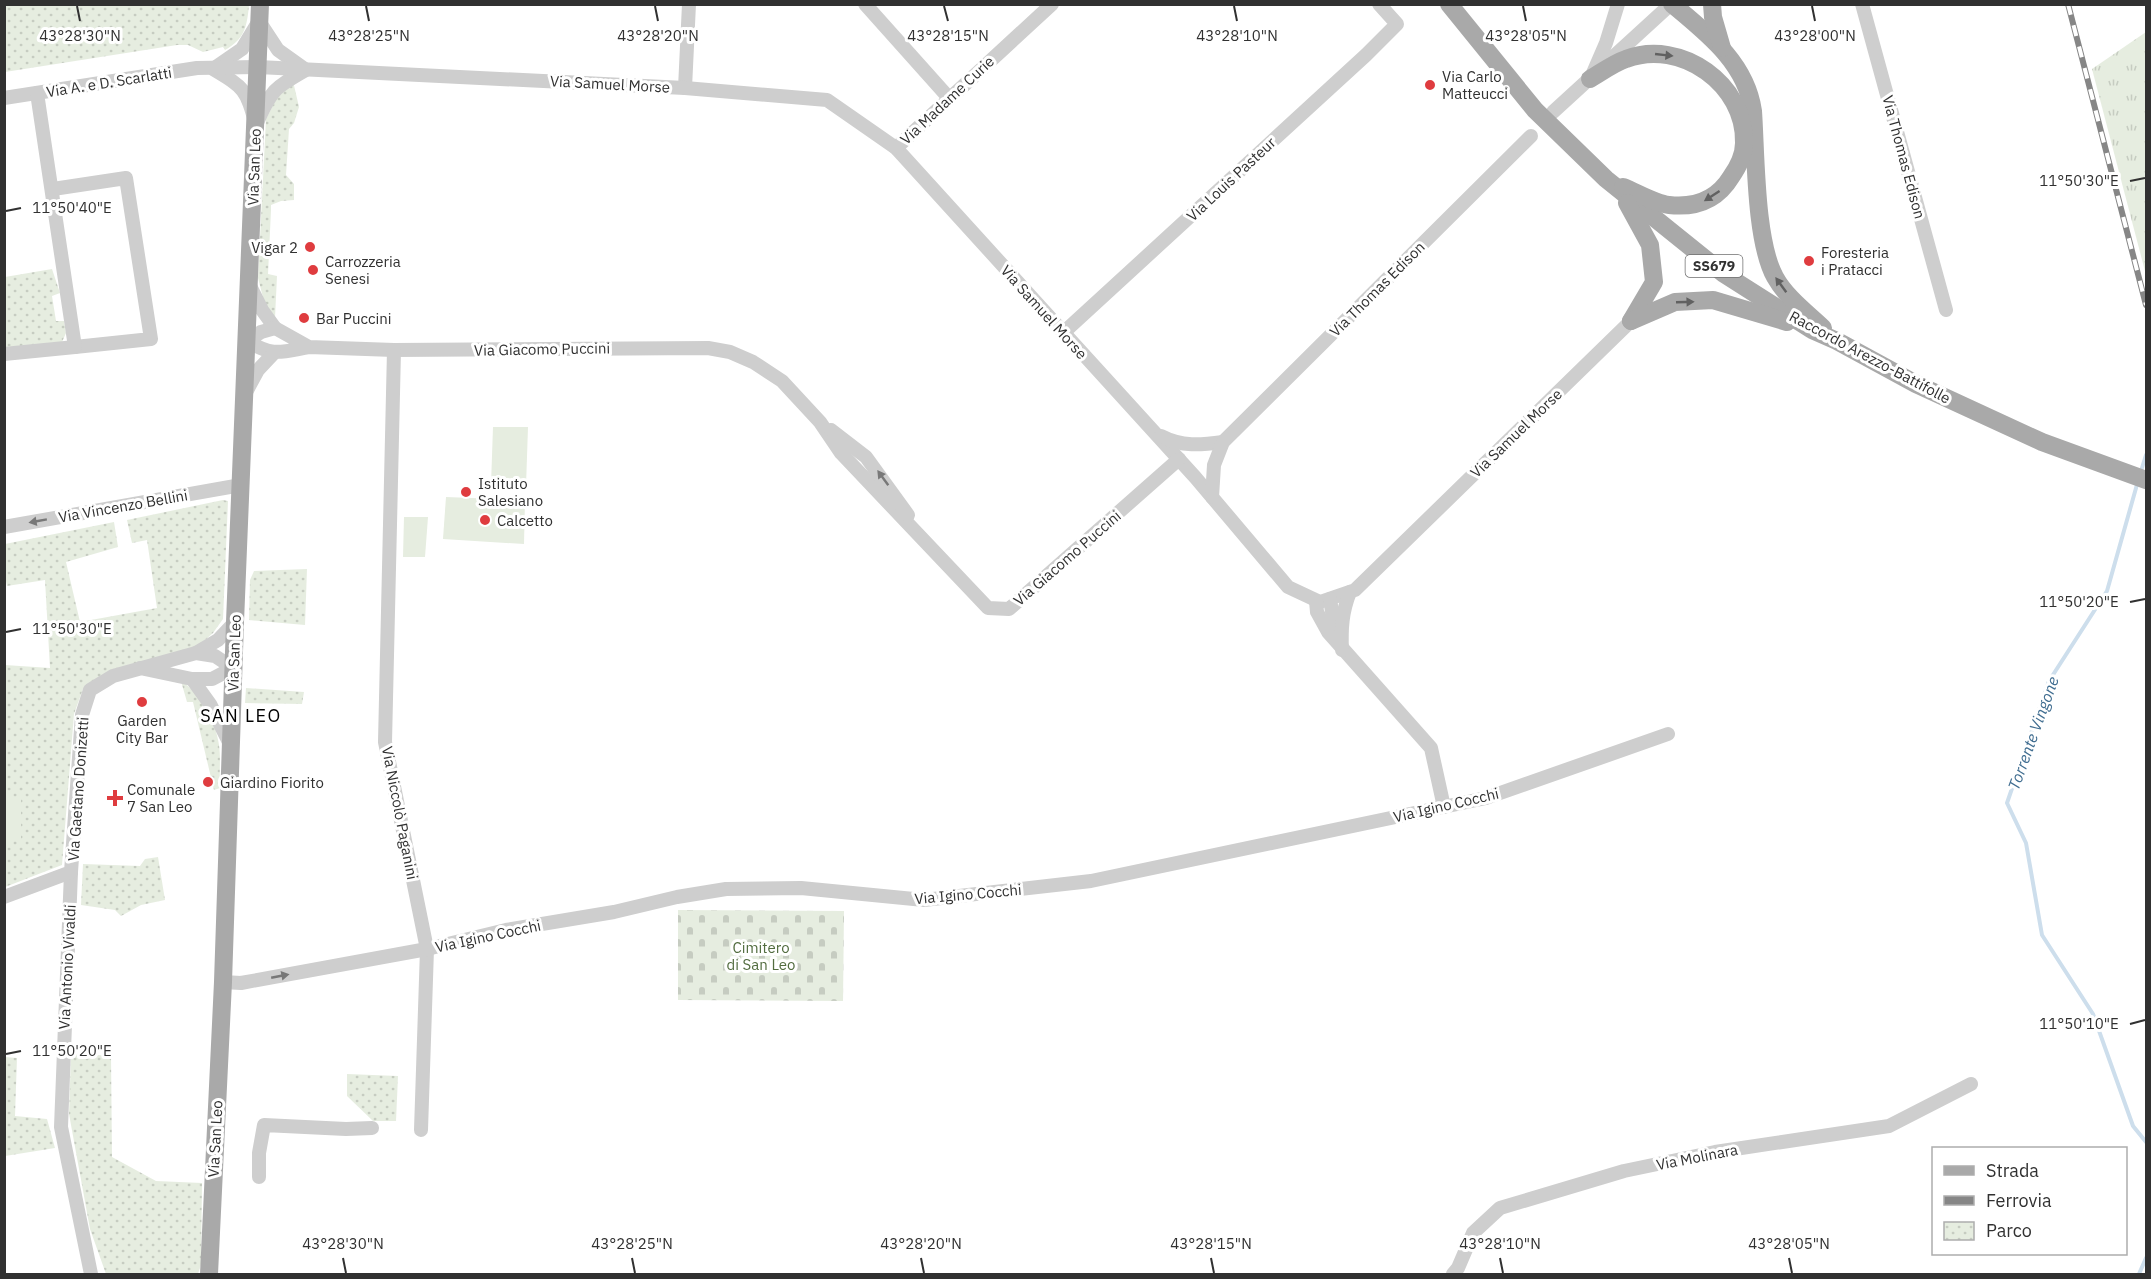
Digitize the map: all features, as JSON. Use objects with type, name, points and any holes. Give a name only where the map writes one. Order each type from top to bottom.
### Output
[{"type":"main road","name":"Raccordo Arezzo-Battifolle","points":[[1449,4],[1535,110],[1606,180],[1724,274],[1812,330],[1916,384],[2042,442],[2146,480]]},
{"type":"main road","points":[[1712,4],[1713,17],[1722,48]]},
{"type":"main road","points":[[1606,180],[1667,205],[1696,205],[1712,199],[1726,186],[1742,158],[1744,144],[1742,121],[1731,78],[1721,61],[1674,6]]},
{"type":"main road","points":[[1674,6],[1722,48],[1744,78],[1751,94],[1760,216],[1768,260],[1775,277],[1788,294],[1837,341]]},
{"type":"main road","name":"Via San Leo","points":[[209,1275],[223,982],[230,746],[260,13]]},
{"type":"main road","points":[[1590,78],[1627,58],[1649,54],[1671,56],[1694,63],[1715,77],[1730,94],[1742,121]]},
{"type":"main road","points":[[1623,195],[1650,245],[1654,282],[1631,321]]},
{"type":"main road","points":[[1631,321],[1675,302],[1713,300],[1812,330]]},
{"type":"street","points":[[685,88],[689,4]]},
{"type":"street","points":[[865,4],[949,98]]},
{"type":"street","name":"Via Madame Curie","points":[[896,148],[1052,4]]},
{"type":"street","name":"Via Louis Pasteur","points":[[1063,333],[1397,24],[1380,4]]},
{"type":"street","points":[[1590,78],[1606,44],[1618,4]]},
{"type":"street","name":"Via Thomas Edison","points":[[1862,4],[1946,310]]},
{"type":"street","points":[[1553,112],[1674,6]]},
{"type":"street","points":[[256,125],[248,98],[240,85],[213,69],[242,49],[260,13]]},
{"type":"street","points":[[256,125],[266,100],[278,86],[306,70],[278,50],[260,13]]},
{"type":"street","name":"Via Samuel Morse","points":[[258,67],[685,88],[827,100],[896,148],[1187,468],[1288,587],[1323,600],[1350,592],[1363,582],[1631,321]]},
{"type":"street","name":"Via A. e D. Scarlatti","points":[[4,98],[197,68],[258,67]]},
{"type":"street","points":[[37,93],[75,347]]},
{"type":"street","name":"Via Thomas Edison","points":[[1223,442],[1531,136]]},
{"type":"street","points":[[4,354],[152,339],[126,178],[53,189]]},
{"type":"street","points":[[249,284],[262,310],[275,328],[261,332],[247,341],[274,353],[309,347]]},
{"type":"street","name":"Via Giacomo Puccini","points":[[275,328],[309,347],[394,350],[708,348],[730,352],[753,362],[782,381],[820,422],[866,457],[928,544],[988,608],[1009,609],[1187,468],[1214,465]]},
{"type":"street","name":"Via Niccolò Paganini","points":[[394,350],[385,742],[427,949],[421,1130]]},
{"type":"street","points":[[244,396],[258,370],[274,353]]},
{"type":"street","points":[[1153,431],[1172,442],[1196,446],[1223,442],[1214,465],[1212,497]]},
{"type":"street","points":[[1187,468],[1196,446]]},
{"type":"street","name":"Via Vincenzo Bellini","points":[[4,527],[241,485]]},
{"type":"street","points":[[1288,587],[1431,748],[1444,807]]},
{"type":"street","points":[[1342,650],[1343,609],[1350,592]]},
{"type":"street","points":[[1323,600],[1333,618],[1342,650]]},
{"type":"street","points":[[1323,600],[1317,612],[1328,632]]},
{"type":"street","name":"Via Gaetano Donizetti","points":[[4,897],[72,872],[82,715],[90,690],[113,676],[196,653],[218,640],[235,622]]},
{"type":"street","points":[[196,653],[215,656],[233,668]]},
{"type":"street","name":"Via Gaetano Donizetti","points":[[140,668],[192,679],[212,679],[233,668]]},
{"type":"street","points":[[192,679],[210,704],[230,746]]},
{"type":"street","name":"Via Igino Cocchi","points":[[223,982],[241,983],[427,949],[506,930],[614,912],[677,897],[726,889],[801,888],[924,900],[1091,881],[1485,798],[1668,734]]},
{"type":"street","name":"Via Antonio Vivaldi","points":[[72,872],[61,1127],[91,1275]]},
{"type":"street","name":"Via Molinara","points":[[1453,1275],[1473,1233],[1500,1208],[1624,1171],[1726,1150],[1889,1126],[1971,1084]]},
{"type":"street","points":[[259,1177],[259,1153],[264,1125],[372,1128]]},
{"type":"green space","points":[[5,5],[249,5],[244,31],[232,46],[225,50],[223,47],[203,52],[188,45],[177,45],[5,72]]},
{"type":"green space","points":[[2146,32],[2146,275],[2092,69]]},
{"type":"green space","points":[[293,81],[299,107],[294,123],[289,129],[286,175],[294,184],[294,200],[271,205],[268,274],[277,276],[275,318],[265,305],[258,278],[266,119],[279,93]]},
{"type":"green space","points":[[52,269],[60,293],[52,296],[56,321],[64,321],[66,333],[62,342],[5,349],[5,277]]},
{"type":"green space","points":[[493,427],[528,427],[526,486],[491,485]]},
{"type":"green space","name":"Calcetto","points":[[446,497],[525,500],[524,544],[443,539]]},
{"type":"green space","points":[[223,500],[228,501],[223,619],[213,633],[194,650],[110,671],[83,689],[74,714],[62,865],[5,887],[5,665],[50,668],[45,580],[7,586],[5,544],[114,522],[118,547],[66,562],[80,622],[157,608],[147,540],[132,543],[127,520]]},
{"type":"green space","points":[[404,517],[428,517],[425,557],[403,557]]},
{"type":"green space","points":[[307,569],[305,625],[249,620],[250,580],[254,571]]},
{"type":"green space","points":[[181,681],[201,700],[215,727],[220,750],[220,788],[214,790],[193,702],[187,702]]},
{"type":"green space","points":[[246,688],[304,692],[302,704],[245,703]]},
{"type":"green space","points":[[4,799],[21,799],[21,841],[5,841]]},
{"type":"green space","points":[[158,857],[165,900],[141,905],[121,916],[115,910],[81,905],[83,864],[140,866],[145,859]]},
{"type":"green space","name":"Cimitero di San Leo","points":[[678,910],[844,911],[843,1001],[678,1000]]},
{"type":"green space","points":[[71,1053],[111,1056],[112,1157],[156,1181],[202,1183],[201,1264],[198,1274],[106,1274],[90,1229],[69,1114]]},
{"type":"green space","points":[[5,1057],[17,1058],[15,1116],[47,1119],[55,1148],[5,1156]]},
{"type":"green space","points":[[347,1074],[398,1076],[396,1121],[373,1121],[347,1096]]},
{"type":"waterway","name":"Torrente Vingone","points":[[2141,471],[2146,455]]},
{"type":"waterway","name":"Torrente Vingone","points":[[2138,481],[2107,591],[2049,681],[2007,803],[2026,843],[2042,935],[2093,1014],[2133,1126],[2146,1142]]},
{"type":"waterway","name":"Torrente Vingone","points":[[2139,1274],[2146,1258]]},
{"type":"railway","points":[[2068,4],[2146,305]]},
{"type":"place","name":"Via Carlo Matteucci","points":[[1430,85]]},
{"type":"place","name":"Vigar 2","points":[[310,247]]},
{"type":"place","name":"Foresteria i Pratacci","points":[[1809,261]]},
{"type":"place","name":"Carrozzeria Senesi","points":[[313,270]]},
{"type":"place","name":"Bar Puccini","points":[[304,318]]},
{"type":"place","name":"Istituto Salesiano","points":[[466,492]]},
{"type":"place","name":"Calcetto","points":[[485,520]]},
{"type":"place","name":"Garden City Bar","points":[[142,702]]},
{"type":"place","name":"Giardino Fiorito","points":[[208,782]]},
{"type":"place","name":"Comunale 7 San Leo","points":[[115,798]]},
{"type":"district","name":"SAN LEO","points":[[241,715]]}]
